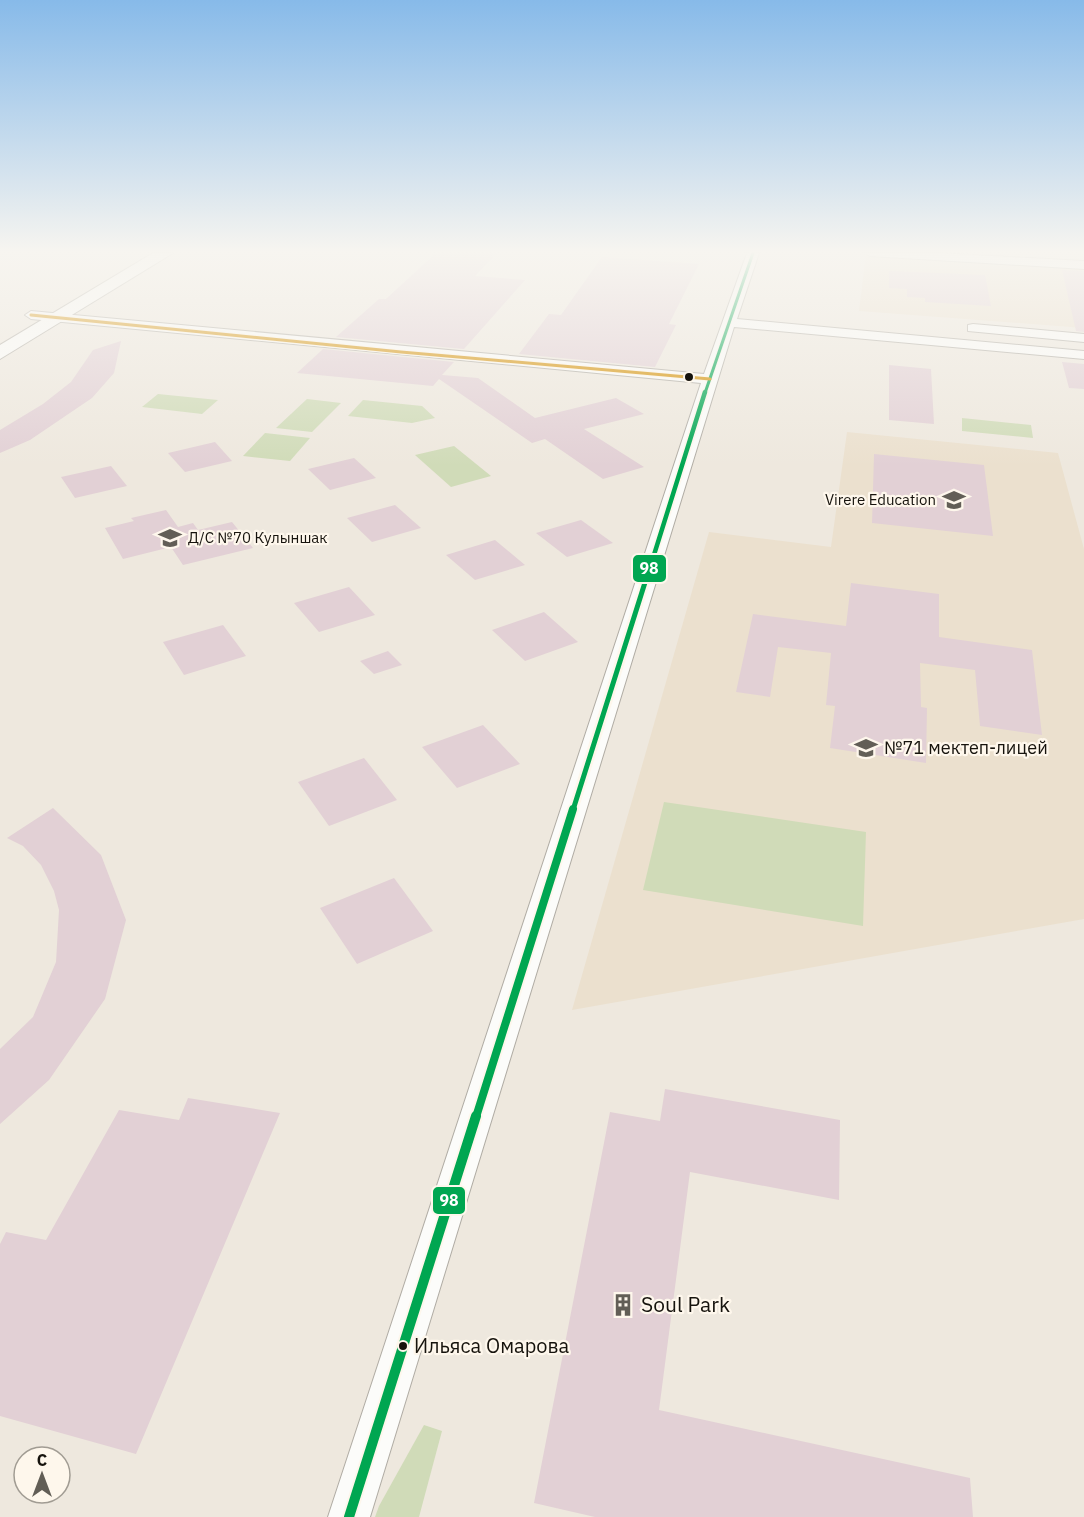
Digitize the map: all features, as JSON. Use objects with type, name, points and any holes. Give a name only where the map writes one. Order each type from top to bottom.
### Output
[{"type":"main road","points":[[10,327],[16,324]]},
{"type":"main road","points":[[0,353],[49,324]]},
{"type":"street","points":[[117,324],[710,379]]},
{"type":"street","points":[[349,1517],[727,324]]},
{"type":"street","points":[[747,324],[1084,355]]},
{"type":"street","points":[[959,327],[1084,338]]},
{"type":"shaded area","points":[[1028,324],[1084,324],[1084,328]]},
{"type":"shaded area","name":"№71 мектеп-лицей","points":[[847,432],[1058,453],[1084,549],[1084,919],[572,1010],[709,532],[831,547]]},
{"type":"green space","points":[[158,394],[218,400],[202,414],[142,407]]},
{"type":"green space","points":[[307,399],[341,403],[312,432],[276,428]]},
{"type":"green space","points":[[363,400],[422,406],[435,418],[412,423],[348,416]]},
{"type":"green space","points":[[962,418],[1031,425],[1033,438],[962,431]]},
{"type":"green space","points":[[265,433],[310,438],[290,461],[243,456]]},
{"type":"green space","points":[[454,446],[491,476],[451,487],[415,455]]},
{"type":"green space","points":[[664,802],[866,832],[863,926],[643,890]]},
{"type":"green space","points":[[424,1425],[442,1431],[419,1517],[375,1517],[379,1506]]},
{"type":"building","points":[[351,324],[486,324],[464,349],[336,337]]},
{"type":"building","points":[[542,324],[676,325],[655,367],[519,354]]},
{"type":"building","points":[[1074,324],[1084,324],[1084,332],[1076,331]]},
{"type":"building","points":[[121,341],[114,373],[92,398],[30,440],[0,453],[0,430],[43,404],[71,382],[93,350]]},
{"type":"building","points":[[323,349],[454,362],[442,375],[478,378],[535,418],[616,398],[644,414],[584,429],[644,467],[603,479],[545,439],[532,443],[439,379],[433,386],[297,373]]},
{"type":"building","points":[[1062,362],[1084,364],[1084,389],[1069,388]]},
{"type":"building","points":[[889,365],[931,369],[934,424],[889,420]]},
{"type":"building","points":[[215,442],[232,461],[185,472],[168,453]]},
{"type":"building","points":[[874,454],[984,465],[993,536],[872,523]]},
{"type":"building","points":[[354,458],[376,478],[330,490],[308,469]]},
{"type":"building","points":[[111,466],[127,486],[75,498],[61,477]]},
{"type":"building","points":[[395,505],[421,528],[372,542],[347,518]]},
{"type":"building","points":[[166,510],[178,527],[193,523],[198,530],[232,522],[253,548],[183,565],[171,547],[123,559],[105,528],[134,521],[131,518]]},
{"type":"building","points":[[581,520],[613,543],[567,557],[536,533]]},
{"type":"building","points":[[495,540],[525,565],[475,580],[446,555]]},
{"type":"building","points":[[851,583],[939,594],[939,637],[1032,650],[1042,735],[980,726],[975,670],[920,663],[921,707],[927,708],[926,763],[830,748],[835,706],[826,705],[831,653],[778,647],[770,697],[736,692],[753,614],[846,626]]},
{"type":"building","points":[[349,587],[375,615],[319,632],[294,603]]},
{"type":"building","points":[[544,612],[578,642],[525,661],[492,630]]},
{"type":"building","points":[[223,625],[246,656],[184,675],[163,642]]},
{"type":"building","points":[[388,651],[402,665],[374,674],[360,661]]},
{"type":"building","points":[[483,725],[520,764],[457,788],[422,747]]},
{"type":"building","points":[[364,758],[397,800],[329,826],[298,782]]},
{"type":"building","points":[[53,808],[101,855],[126,920],[105,999],[49,1080],[0,1124],[0,1049],[33,1017],[56,962],[59,910],[54,891],[41,865],[23,846],[7,838]]},
{"type":"building","points":[[394,878],[433,931],[357,964],[320,908]]},
{"type":"building","name":"Soul Park","points":[[665,1089],[840,1120],[839,1200],[690,1172],[659,1410],[970,1478],[973,1517],[595,1517],[534,1503],[610,1112],[660,1121]]},
{"type":"building","points":[[188,1098],[280,1113],[136,1454],[0,1416],[0,1244],[6,1232],[46,1240],[119,1110],[179,1120]]},
{"type":"transit line","points":[[119,324],[401,352],[710,379]]},
{"type":"transit line","name":"98","points":[[349,1517],[729,324]]},
{"type":"place","name":"Virere Education","points":[[954,500]]},
{"type":"place","name":"Д/С №70 Кулыншак","points":[[170,538]]},
{"type":"place","name":"№71 мектеп-лицей","points":[[866,748]]},
{"type":"place","name":"Soul Park","points":[[623,1305]]},
{"type":"place","name":"Ильяса Омарова","points":[[403,1346]]}]
